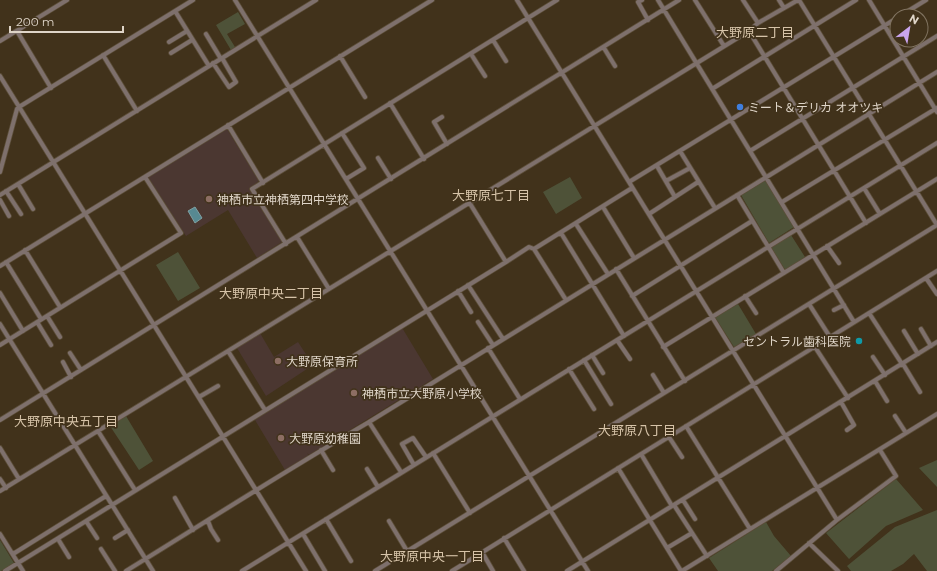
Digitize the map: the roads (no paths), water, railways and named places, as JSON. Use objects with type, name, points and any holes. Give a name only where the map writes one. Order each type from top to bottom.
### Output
[{"type":"street","points":[[0,41],[67,0]]},
{"type":"street","points":[[0,172],[17,109],[19,107],[193,0]]},
{"type":"street","points":[[235,0],[588,571]]},
{"type":"street","points":[[0,195],[316,0]]},
{"type":"street","points":[[0,266],[432,0]]},
{"type":"street","points":[[517,0],[837,520]]},
{"type":"street","points":[[286,244],[252,189],[557,0]]},
{"type":"street","points":[[642,0],[638,2],[648,20]]},
{"type":"street","points":[[658,0],[854,322]]},
{"type":"street","points":[[0,420],[680,0]]},
{"type":"street","points":[[695,0],[724,46]]},
{"type":"street","points":[[743,0],[758,23]]},
{"type":"street","points":[[779,0],[784,8]]},
{"type":"street","points":[[0,491],[749,31],[758,23],[799,0],[937,225],[375,571]]},
{"type":"street","points":[[712,89],[856,0]]},
{"type":"street","points":[[782,202],[936,110],[869,0]]},
{"type":"street","points":[[913,8],[926,0]]},
{"type":"street","points":[[175,11],[209,66]]},
{"type":"street","points":[[629,182],[889,23]]},
{"type":"street","points":[[17,31],[51,88]]},
{"type":"street","points":[[168,42],[187,31]]},
{"type":"street","points":[[749,31],[866,223]]},
{"type":"street","points":[[206,34],[236,82],[229,86],[213,64]]},
{"type":"street","points":[[750,151],[937,36]]},
{"type":"street","points":[[172,53],[192,40]]},
{"type":"street","points":[[493,40],[506,61]]},
{"type":"street","points":[[604,48],[615,66]]},
{"type":"street","points":[[471,54],[485,76]]},
{"type":"street","points":[[103,55],[137,110]]},
{"type":"street","points":[[340,56],[365,97]]},
{"type":"street","points":[[126,571],[256,491],[285,471],[369,422],[937,72]]},
{"type":"street","points":[[0,76],[306,571]]},
{"type":"street","points":[[390,103],[424,159]]},
{"type":"street","points":[[442,117],[434,122],[448,144]]},
{"type":"street","points":[[228,125],[263,183]]},
{"type":"street","points":[[342,134],[364,168],[346,179]]},
{"type":"street","points":[[242,571],[937,143]]},
{"type":"street","points":[[680,151],[715,208]]},
{"type":"street","points":[[378,158],[391,179]]},
{"type":"street","points":[[657,166],[675,197]]},
{"type":"street","points":[[666,181],[690,168]]},
{"type":"street","points":[[0,345],[181,233],[145,176]]},
{"type":"street","points":[[663,347],[937,179]]},
{"type":"street","points":[[649,214],[698,182]]},
{"type":"street","points":[[18,184],[33,209]]},
{"type":"street","points":[[534,249],[632,188]]},
{"type":"street","points":[[864,188],[880,214]]},
{"type":"street","points":[[6,191],[21,214]]},
{"type":"street","points":[[737,195],[784,273]]},
{"type":"street","points":[[0,200],[9,216]]},
{"type":"street","points":[[469,202],[506,262]]},
{"type":"street","points":[[603,207],[634,258]]},
{"type":"street","points":[[632,296],[752,221]]},
{"type":"street","points":[[576,224],[608,274]]},
{"type":"street","points":[[561,233],[624,336]]},
{"type":"street","points":[[297,237],[329,289]]},
{"type":"street","points":[[827,246],[839,263]]},
{"type":"street","points":[[6,571],[529,247],[534,249],[566,300]]},
{"type":"street","points":[[25,250],[60,307]]},
{"type":"street","points":[[6,262],[52,345]]},
{"type":"street","points":[[616,269],[684,381]]},
{"type":"street","points":[[452,571],[937,272]]},
{"type":"street","points":[[926,278],[937,294]]},
{"type":"street","points":[[468,285],[502,339]]},
{"type":"street","points":[[458,291],[471,312]]},
{"type":"street","points":[[0,293],[23,331]]},
{"type":"street","points":[[746,296],[756,313]]},
{"type":"street","points":[[809,304],[830,337]]},
{"type":"street","points":[[834,310],[844,305]]},
{"type":"street","points":[[870,313],[920,392]]},
{"type":"street","points":[[47,316],[60,338]]},
{"type":"street","points":[[478,322],[520,399]]},
{"type":"street","points":[[0,324],[153,571]]},
{"type":"street","points":[[921,329],[931,346]]},
{"type":"street","points":[[904,331],[918,354]]},
{"type":"street","points":[[617,340],[630,359]]},
{"type":"street","points":[[567,571],[937,342]]},
{"type":"street","points":[[815,347],[848,398]]},
{"type":"street","points":[[228,351],[265,410]]},
{"type":"street","points":[[70,353],[81,370]]},
{"type":"street","points":[[592,355],[603,373]]},
{"type":"street","points":[[873,357],[885,375]]},
{"type":"street","points":[[584,360],[611,404]]},
{"type":"street","points":[[62,362],[71,377]]},
{"type":"street","points":[[569,369],[594,409]]},
{"type":"street","points":[[653,375],[664,393]]},
{"type":"street","points":[[875,381],[887,401]]},
{"type":"street","points":[[198,398],[218,386]]},
{"type":"street","points":[[841,402],[854,425],[847,430]]},
{"type":"street","points":[[618,468],[682,571],[937,414]]},
{"type":"street","points":[[895,416],[906,433]]},
{"type":"street","points":[[369,422],[401,472]]},
{"type":"street","points":[[686,426],[750,529]]},
{"type":"street","points":[[98,431],[135,490]]},
{"type":"street","points":[[669,437],[682,457]]},
{"type":"street","points":[[414,465],[402,444],[413,438],[426,458]]},
{"type":"street","points":[[321,450],[333,470]]},
{"type":"street","points":[[776,571],[837,520],[896,476],[880,450]]},
{"type":"street","points":[[1,451],[19,480]]},
{"type":"street","points":[[433,453],[470,513]]},
{"type":"street","points":[[641,454],[707,556]]},
{"type":"street","points":[[366,468],[378,487]]},
{"type":"street","points":[[0,479],[6,488]]},
{"type":"street","points":[[13,554],[106,496]]},
{"type":"street","points":[[175,498],[193,530]]},
{"type":"street","points":[[683,500],[695,519]]},
{"type":"street","points":[[326,519],[351,561]]},
{"type":"street","points":[[208,520],[211,529],[218,540]]},
{"type":"street","points":[[86,521],[97,538]]},
{"type":"street","points":[[389,521],[407,551]]},
{"type":"street","points":[[115,538],[128,530]]},
{"type":"street","points":[[667,548],[692,533]]},
{"type":"street","points":[[0,534],[23,571]]},
{"type":"street","points":[[303,534],[325,571]]},
{"type":"street","points":[[504,538],[524,571]]},
{"type":"street","points":[[58,539],[69,558]]},
{"type":"street","points":[[809,543],[838,571]]},
{"type":"street","points":[[101,549],[115,571]]},
{"type":"street","points":[[482,552],[494,571]]},
{"type":"water","points":[[195,207],[202,218],[195,223],[188,211]]},
{"type":"place","name":"ミート＆デリカ オオツキ","points":[[740,107]]},
{"type":"place","name":"神栖市立神栖第四中学校","points":[[209,199]]},
{"type":"place","name":"セントラル歯科医院","points":[[859,341]]},
{"type":"place","name":"大野原保育所","points":[[278,361]]},
{"type":"place","name":"神栖市立大野原小学校","points":[[354,393]]},
{"type":"place","name":"大野原幼稚園","points":[[281,438]]},
{"type":"district","name":"大野原二丁目","points":[[755,32]]},
{"type":"district","name":"大野原七丁目","points":[[491,195]]},
{"type":"district","name":"大野原中央二丁目","points":[[271,293]]},
{"type":"district","name":"大野原中央五丁目","points":[[66,421]]},
{"type":"district","name":"大野原八丁目","points":[[637,430]]},
{"type":"district","name":"大野原中央一丁目","points":[[432,556]]}]
